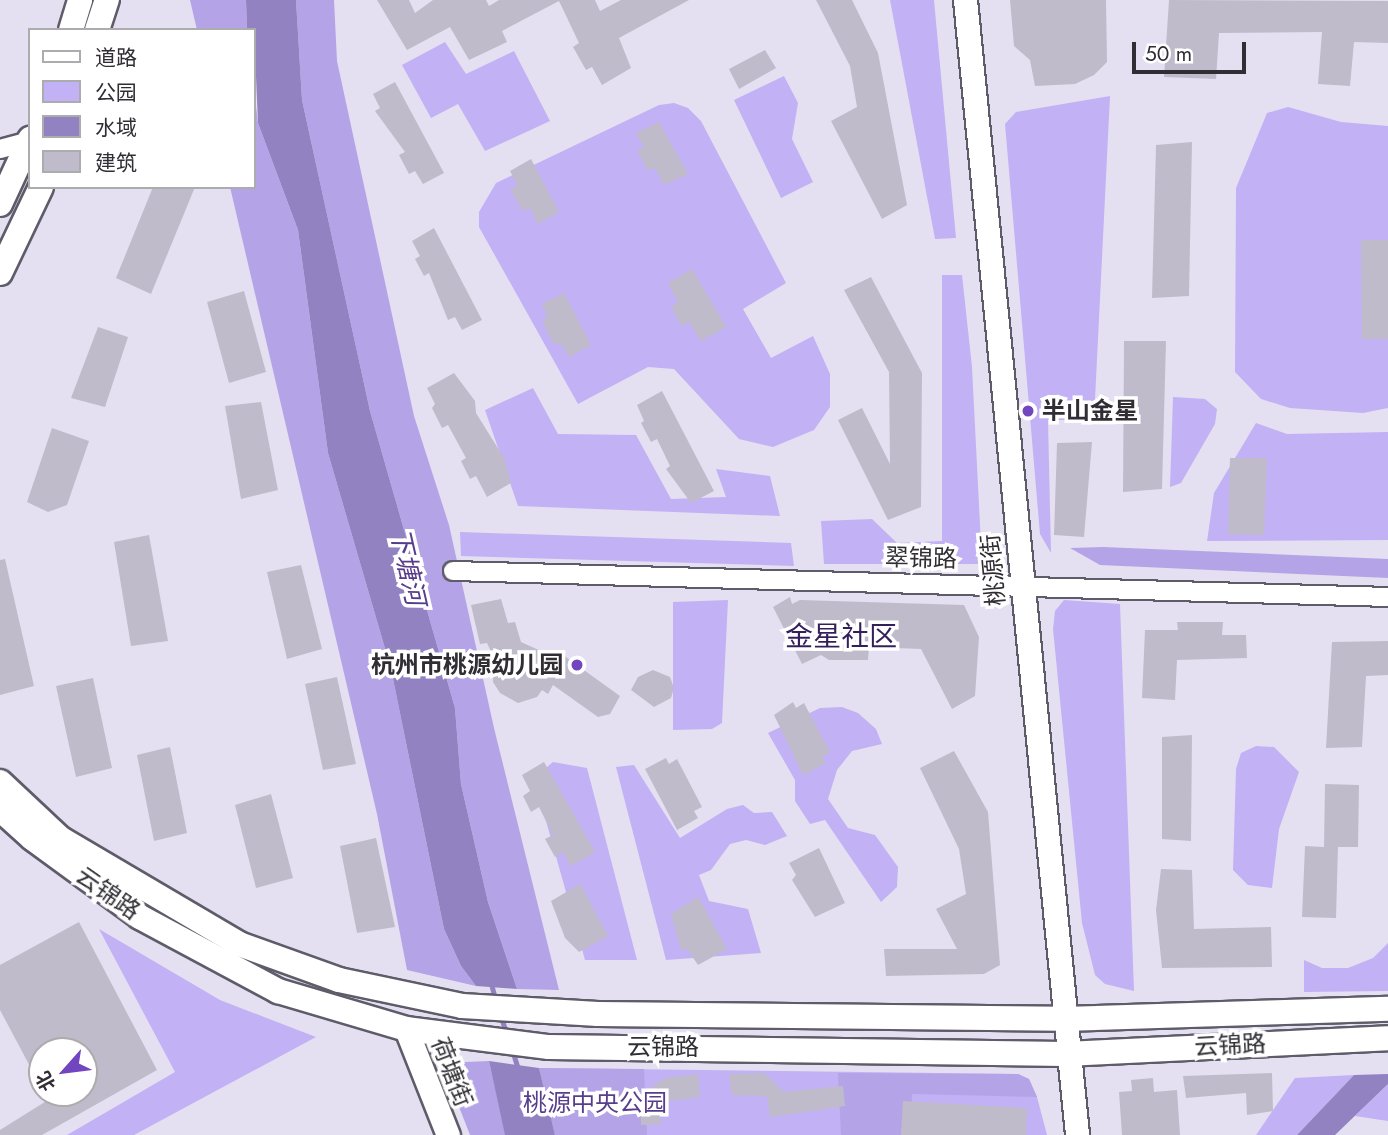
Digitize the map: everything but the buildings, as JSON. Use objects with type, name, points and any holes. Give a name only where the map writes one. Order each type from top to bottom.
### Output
[{"type":"main road","points":[[72,28],[80,0]]},
{"type":"main road","points":[[98,28],[107,0]]},
{"type":"main road","points":[[0,204],[28,142]]},
{"type":"main road","points":[[0,273],[40,189]]},
{"type":"main road","name":"云锦路","points":[[0,782],[61,839],[239,944],[339,981],[488,1008],[1062,1019],[1388,1009]]},
{"type":"main road","name":"云锦路","points":[[0,808],[32,838],[140,917],[278,991],[406,1029],[533,1044],[1066,1054],[1386,1038]]},
{"type":"street","name":"桃源街","points":[[965,0],[1062,1019],[1077,1135]]},
{"type":"street","points":[[0,149],[28,140]]},
{"type":"street","name":"翠锦路","points":[[453,571],[1388,597]]},
{"type":"street","name":"荷塘街","points":[[406,1029],[448,1135]]},
{"type":"green space","points":[[190,0],[246,0],[247,28],[197,28]]},
{"type":"green space","points":[[296,0],[334,0],[337,61],[414,416],[449,525],[494,728],[559,990],[517,989],[488,902],[461,784],[455,708],[370,411],[302,100]]},
{"type":"green space","points":[[890,0],[934,0],[956,238],[935,239]]},
{"type":"green space","points":[[445,42],[466,74],[514,51],[550,121],[485,151],[458,104],[431,118],[402,65]]},
{"type":"green space","points":[[784,76],[798,103],[792,139],[813,182],[781,198],[734,100]]},
{"type":"green space","points":[[1110,96],[1094,420],[1048,420],[1051,553],[1040,534],[1005,124],[1016,112]]},
{"type":"green space","points":[[674,103],[688,108],[701,121],[786,283],[743,309],[771,358],[813,336],[830,374],[830,407],[814,430],[773,447],[739,439],[674,369],[648,367],[578,404],[479,227],[479,212],[496,183],[659,105]]},
{"type":"green space","points":[[256,106],[258,123],[298,230],[328,453],[391,669],[444,929],[461,966],[476,986],[407,970],[377,814],[230,189],[256,189]]},
{"type":"green space","points":[[1288,107],[1341,122],[1388,126],[1388,408],[1363,413],[1290,408],[1261,399],[1235,372],[1236,188],[1267,113]]},
{"type":"green space","points":[[942,275],[962,275],[972,367],[982,564],[824,564],[821,521],[872,519],[897,543],[942,541]]},
{"type":"green space","points":[[533,388],[558,434],[636,435],[671,499],[726,497],[716,469],[770,476],[780,516],[518,506],[485,410]]},
{"type":"green space","points":[[1173,397],[1205,399],[1217,409],[1215,424],[1181,483],[1170,487]]},
{"type":"green space","points":[[1256,423],[1287,434],[1388,432],[1388,540],[1207,541],[1214,493]]},
{"type":"green space","points":[[460,532],[791,543],[794,566],[461,556]]},
{"type":"green space","points":[[1103,547],[1388,559],[1388,578],[1100,565],[1070,548]]},
{"type":"green space","points":[[728,600],[722,723],[712,729],[673,730],[673,602]]},
{"type":"green space","points":[[1064,600],[1120,604],[1134,991],[1105,984],[1095,975],[1082,923],[1053,629],[1055,611]]},
{"type":"green space","points":[[842,707],[858,713],[876,729],[882,744],[852,751],[837,770],[828,799],[848,828],[875,835],[898,867],[897,887],[881,902],[825,820],[810,824],[795,801],[795,780],[768,733],[820,708]]},
{"type":"green space","points":[[1256,746],[1274,747],[1299,772],[1279,829],[1272,888],[1248,885],[1233,870],[1236,769],[1241,753]]},
{"type":"green space","points":[[553,762],[587,768],[637,960],[585,960],[534,778]]},
{"type":"green space","points":[[634,765],[680,838],[727,809],[743,805],[754,813],[772,812],[787,836],[765,845],[746,840],[730,844],[711,870],[699,875],[709,901],[748,909],[761,953],[666,960],[616,767]]},
{"type":"green space","points":[[99,929],[220,1000],[316,1037],[134,1135],[67,1135],[175,1072]]},
{"type":"green space","points":[[1388,943],[1388,991],[1304,992],[1304,960],[1322,968],[1348,968],[1373,958]]},
{"type":"green space","points":[[489,1061],[506,1135],[470,1135],[442,1063]]},
{"type":"green space","name":"桃源中央公园","points":[[539,1068],[1018,1074],[1029,1079],[1037,1097],[1047,1135],[555,1135]]},
{"type":"green space","points":[[539,1068],[644,1069],[647,1135],[555,1135]]},
{"type":"green space","points":[[838,1073],[1018,1074],[1029,1079],[1037,1097],[912,1094],[910,1135],[841,1135]]},
{"type":"green space","points":[[1354,1075],[1297,1135],[1256,1135],[1295,1078]]},
{"type":"green space","points":[[1388,1084],[1388,1121],[1355,1116]]},
{"type":"water","points":[[246,0],[296,0],[302,100],[370,411],[455,708],[461,784],[488,902],[517,989],[476,986],[461,966],[444,929],[391,669],[328,453],[298,230],[258,123],[256,28],[247,28]]},
{"type":"water","points":[[489,1061],[539,1068],[555,1135],[505,1135]]},
{"type":"water","points":[[1388,1074],[1388,1084],[1335,1135],[1297,1135],[1354,1075]]},
{"type":"waterway","name":"下塘河","points":[[491,982],[496,1001]]},
{"type":"waterway","name":"下塘河","points":[[501,1016],[507,1034]]},
{"type":"waterway","name":"下塘河","points":[[512,1049],[518,1067]]},
{"type":"place","name":"半山金星","points":[[1028,411]]},
{"type":"place","name":"杭州市桃源幼儿园","points":[[577,665]]},
{"type":"district","name":"金星社区","points":[[841,637]]}]
